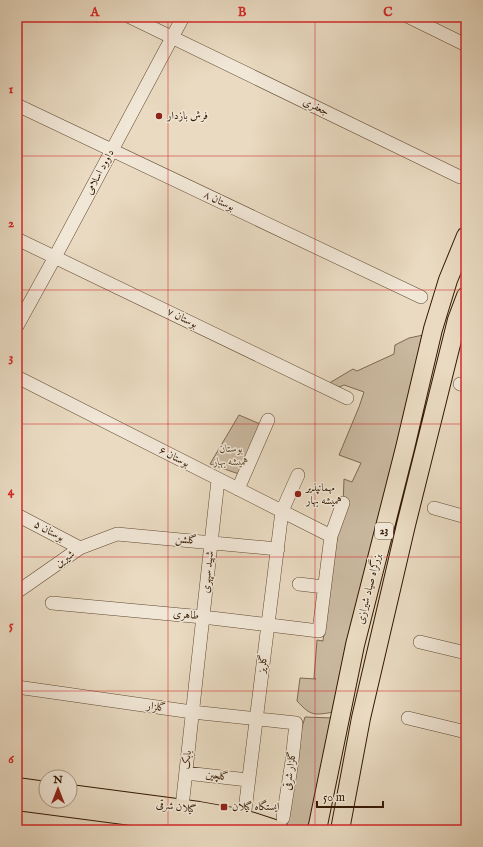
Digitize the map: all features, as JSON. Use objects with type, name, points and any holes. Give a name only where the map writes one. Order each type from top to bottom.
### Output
[{"type":"highway","name":"بزرگراه صیاد شیرازی","points":[[317,830],[355,645],[434,329],[448,280],[466,236]]},
{"type":"highway","name":"بزرگراه صیاد شیرازی","points":[[340,830],[361,718],[406,526],[456,327],[466,296]]},
{"type":"main road","points":[[17,786],[38,789]]},
{"type":"main road","name":"گیلان شرقی","points":[[78,794],[182,807],[282,824]]},
{"type":"main road","points":[[84,811],[86,795]]},
{"type":"main road","name":"گیلان شرقی","points":[[17,802],[231,830]]},
{"type":"main road","points":[[165,821],[180,830]]},
{"type":"street","name":"جعفری","points":[[130,17],[172,36],[460,177]]},
{"type":"street","name":"داوود اسلامی","points":[[17,326],[182,17]]},
{"type":"street","points":[[409,17],[466,45]]},
{"type":"street","name":"بوستان ۸","points":[[17,105],[420,297]]},
{"type":"street","name":"بوستان ۷","points":[[17,239],[348,398]]},
{"type":"street","name":"بوستان ۶","points":[[17,377],[330,536]]},
{"type":"street","points":[[238,489],[268,420]]},
{"type":"street","name":"گلریز","points":[[244,818],[282,511],[298,475]]},
{"type":"street","name":"شهید سپهری","points":[[192,712],[218,480]]},
{"type":"street","points":[[299,584],[324,587],[330,536],[343,503]]},
{"type":"street","points":[[434,508],[466,517]]},
{"type":"street","name":"بوستان ۵","points":[[17,515],[80,548]]},
{"type":"street","name":"گلشن","points":[[117,534],[278,549]]},
{"type":"street","name":"شیرین","points":[[17,592],[80,548],[117,534]]},
{"type":"street","name":"طاهری","points":[[52,603],[203,617],[319,631],[324,587]]},
{"type":"street","points":[[420,642],[466,654]]},
{"type":"street","name":"گلزار","points":[[17,687],[192,712],[296,723]]},
{"type":"street","name":"بابک","points":[[182,807],[192,712]]},
{"type":"street","points":[[408,718],[466,732]]},
{"type":"street","name":"گلزار شرقی","points":[[282,824],[292,761],[296,723]]},
{"type":"street","name":"گلچین","points":[[186,773],[248,780]]},
{"type":"green space","points":[[423,335],[387,488],[379,514],[335,712],[313,714],[306,710],[297,701],[300,678],[316,679],[314,678],[317,640],[323,641],[328,589],[343,506],[344,479],[352,482],[361,463],[339,455],[364,392],[344,385],[337,388],[326,385],[353,369],[357,371],[394,354],[395,345],[409,338]]},
{"type":"green space","name":"بوستان همیشه بهار","points":[[239,415],[260,424],[239,474],[210,464]]},
{"type":"green space","points":[[305,717],[333,718],[310,830],[301,830],[282,825],[298,742]]},
{"type":"place","name":"فرش بازدار","points":[[159,116]]},
{"type":"place","name":"مهمانپذیر همیشه بهار","points":[[298,494]]},
{"type":"place","name":"ایستگاه گیلان","points":[[224,807]]}]
